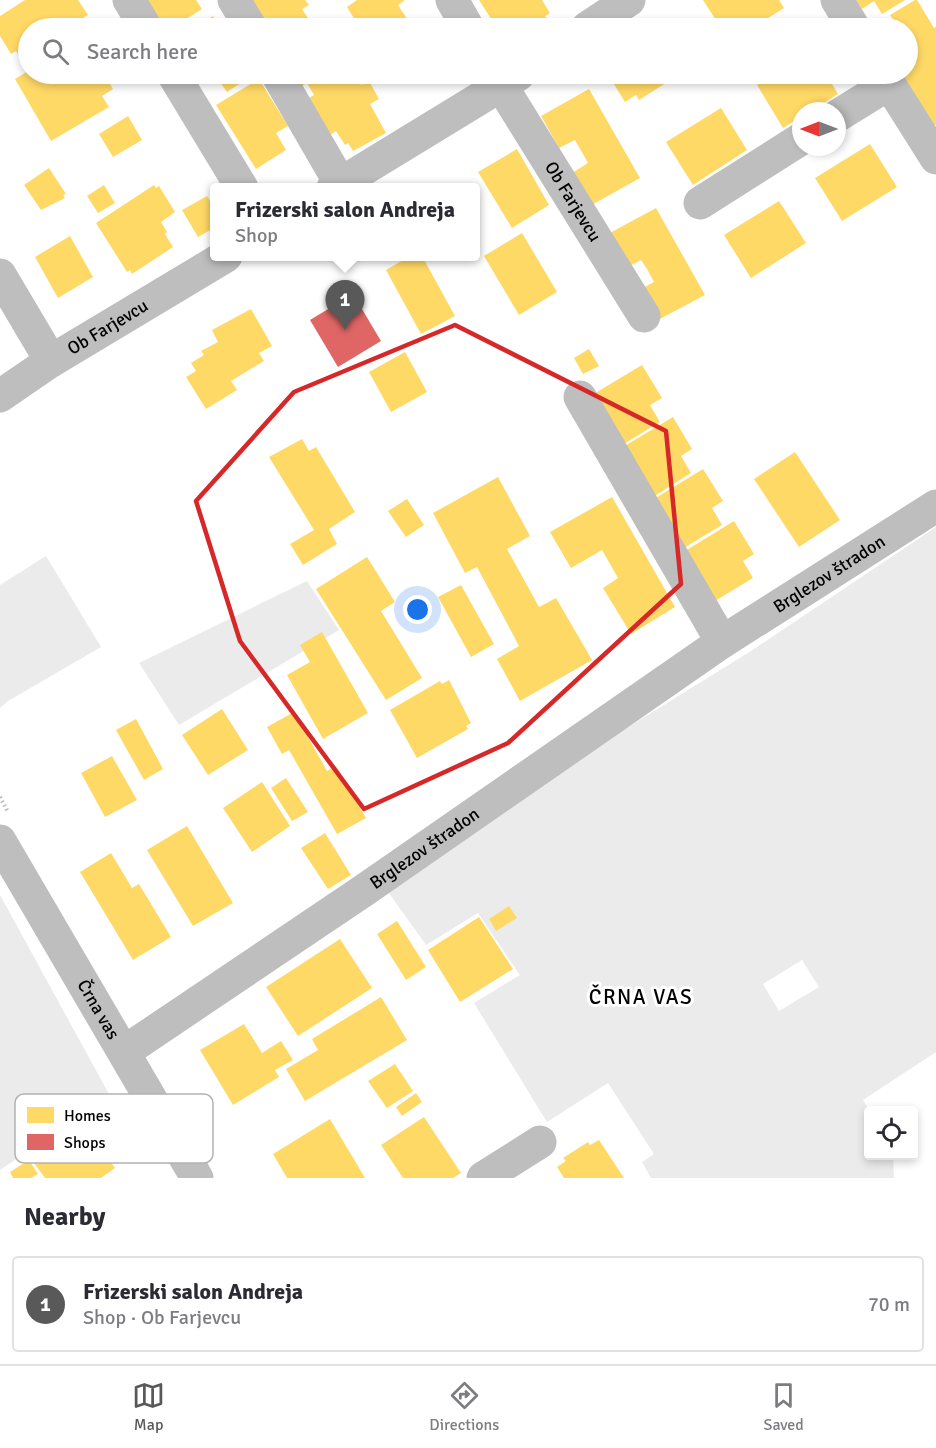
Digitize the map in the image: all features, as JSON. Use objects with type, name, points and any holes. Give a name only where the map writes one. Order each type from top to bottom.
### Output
[{"type":"street","points":[[129,0],[140,18]]},
{"type":"street","points":[[234,0],[244,18]]},
{"type":"street","points":[[452,0],[462,18]]},
{"type":"street","points":[[602,18],[629,0]]},
{"type":"street","points":[[837,0],[848,18]]},
{"type":"street","points":[[179,84],[239,183]]},
{"type":"street","name":"Ob Farjevcu","points":[[282,84],[335,183]]},
{"type":"street","name":"Ob Farjevcu","points":[[339,183],[496,84]]},
{"type":"street","name":"Ob Farjevcu","points":[[509,84],[644,316]]},
{"type":"street","points":[[846,109],[879,84]]},
{"type":"street","points":[[889,84],[932,152]]},
{"type":"street","points":[[700,203],[792,145]]},
{"type":"street","name":"Ob Farjevcu","points":[[0,396],[51,361],[218,261]]},
{"type":"street","name":"Ob Farjevcu","points":[[0,275],[51,361]]},
{"type":"street","points":[[580,397],[722,642]]},
{"type":"street","name":"Brglezov štradon","points":[[124,1052],[363,891],[722,642],[936,506]]},
{"type":"street","name":"Črna vas","points":[[0,841],[124,1052],[145,1094]]},
{"type":"street","points":[[483,1178],[540,1142]]},
{"type":"highlighted area","points":[[455,325],[666,431],[681,584],[508,743],[364,809],[240,641],[196,501],[294,392]]},
{"type":"shaded area","points":[[936,527],[936,1052],[863,1100],[867,1106],[864,1106],[864,1160],[893,1160],[894,1178],[651,1178],[642,1162],[654,1154],[608,1083],[547,1122],[474,1003],[520,975],[478,913],[426,945],[386,889],[551,775],[751,651]],"holes":[[[802,960],[819,987],[779,1011],[763,984]]]},
{"type":"shaded area","points":[[46,556],[101,647],[8,701],[0,708],[0,585]]},
{"type":"shaded area","points":[[307,581],[339,630],[179,725],[139,663]]},
{"type":"shaded area","points":[[0,895],[109,1094],[15,1094],[15,1160],[0,1170]]},
{"type":"building: Homes","points":[[25,0],[78,0],[88,15],[83,18],[18,18],[18,54],[16,51],[11,54],[0,36],[0,16]]},
{"type":"building: Homes","points":[[134,0],[196,0],[202,9],[188,18],[146,18]]},
{"type":"building: Homes","points":[[243,0],[305,0],[309,5],[302,9],[308,18],[257,18]]},
{"type":"building: Homes","points":[[357,0],[405,0],[398,5],[406,18],[354,18],[347,7]]},
{"type":"building: Homes","points":[[479,0],[542,0],[550,13],[545,16],[546,18],[491,18]]},
{"type":"building: Homes","points":[[703,0],[779,0],[784,8],[768,18],[715,18]]},
{"type":"building: Homes","points":[[856,0],[905,0],[882,14],[874,1],[862,9]]},
{"type":"building: Homes","points":[[917,0],[934,28],[936,27],[936,125],[932,127],[907,84],[918,84],[918,18],[892,18],[890,15]]},
{"type":"building: Homes","points":[[18,77],[18,84],[110,84],[113,89],[102,96],[109,107],[51,141],[15,79]]},
{"type":"building: Homes","points":[[221,84],[239,84],[227,92]]},
{"type":"building: Homes","points":[[251,84],[262,84],[288,126],[276,133],[286,150],[256,169],[216,105]]},
{"type":"building: Homes","points":[[294,84],[305,84],[297,89]]},
{"type":"building: Homes","points":[[308,84],[371,84],[379,99],[370,104],[386,133],[353,151],[348,143],[345,145],[336,131],[330,135],[304,101],[314,95]]},
{"type":"building: Homes","points":[[614,84],[664,84],[639,100],[636,95],[625,102]]},
{"type":"building: Homes","points":[[832,84],[838,94],[825,102],[792,102],[792,122],[783,128],[757,85]]},
{"type":"building: Homes","points":[[589,89],[640,178],[590,206],[572,173],[588,163],[575,140],[559,148],[541,116]]},
{"type":"building: Homes","points":[[721,108],[747,150],[693,185],[666,142]]},
{"type":"building: Homes","points":[[128,116],[142,140],[113,157],[99,134]]},
{"type":"building: Homes","points":[[870,144],[897,187],[842,221],[815,178]]},
{"type":"building: Homes","points":[[517,149],[549,205],[512,228],[478,172]]},
{"type":"building: Homes","points":[[49,168],[66,194],[63,195],[65,198],[41,210],[24,185]]},
{"type":"building: Homes","points":[[104,185],[115,203],[98,213],[87,196]]},
{"type":"building: Homes","points":[[154,185],[156,188],[159,186],[175,212],[161,222],[173,247],[132,274],[130,270],[127,272],[96,223]]},
{"type":"building: Homes","points":[[207,196],[210,201],[210,230],[198,237],[182,210]]},
{"type":"building: Homes","points":[[779,201],[806,243],[751,278],[724,235]]},
{"type":"building: Homes","points":[[656,208],[705,295],[656,321],[639,290],[654,282],[647,269],[641,260],[626,268],[608,234]]},
{"type":"building: Homes","points":[[522,233],[557,292],[519,315],[484,256]]},
{"type":"building: Homes","points":[[70,236],[93,277],[58,298],[35,257]]},
{"type":"building: Homes","points":[[401,261],[425,261],[455,316],[421,334],[386,270]]},
{"type":"building: Homes","points":[[251,309],[272,346],[259,353],[264,361],[231,381],[237,390],[206,409],[186,377],[196,371],[191,363],[204,355],[201,351],[218,342],[212,330]]},
{"type":"building: Homes","points":[[589,349],[599,366],[583,374],[574,358]]},
{"type":"building: Homes","points":[[405,352],[427,392],[391,412],[369,372]]},
{"type":"building: Homes","points":[[642,365],[662,398],[650,405],[660,422],[622,445],[592,395]]},
{"type":"building: Homes","points":[[673,417],[692,449],[681,456],[691,473],[653,497],[623,447]]},
{"type":"building: Homes","points":[[302,439],[309,451],[316,447],[355,512],[329,529],[337,544],[303,565],[290,544],[314,530],[269,457]]},
{"type":"building: Homes","points":[[795,452],[840,520],[799,547],[754,479]]},
{"type":"building: Homes","points":[[703,469],[723,501],[712,508],[722,525],[684,548],[654,499]]},
{"type":"building: Homes","points":[[498,477],[530,536],[507,549],[539,607],[556,598],[592,660],[520,701],[497,659],[519,646],[477,567],[465,573],[433,513]]},
{"type":"building: Homes","points":[[612,497],[675,607],[631,634],[603,588],[618,578],[602,550],[571,568],[550,532]]},
{"type":"building: Homes","points":[[407,499],[424,525],[406,537],[388,511]]},
{"type":"building: Homes","points":[[734,521],[754,554],[743,561],[753,578],[715,601],[685,551]]},
{"type":"building: Homes","points":[[367,557],[395,602],[381,611],[422,678],[386,700],[316,589]]},
{"type":"building: Homes","points":[[461,585],[494,644],[471,657],[438,597]]},
{"type":"building: Homes","points":[[322,632],[368,713],[323,739],[287,675],[310,662],[300,645]]},
{"type":"building: Homes","points":[[449,680],[471,723],[466,726],[468,729],[417,758],[390,710],[440,681],[442,684]]},
{"type":"building: Homes","points":[[222,709],[248,750],[208,775],[182,735]]},
{"type":"building: Homes","points":[[294,712],[327,771],[336,766],[366,818],[337,834],[289,750],[282,754],[267,727]]},
{"type":"building: Homes","points":[[136,719],[163,769],[144,780],[116,730]]},
{"type":"building: Homes","points":[[112,756],[137,800],[105,817],[81,773]]},
{"type":"building: Homes","points":[[286,778],[308,812],[292,821],[271,788]]},
{"type":"building: Homes","points":[[262,782],[290,826],[252,852],[223,808]]},
{"type":"building: Homes","points":[[187,826],[233,903],[193,926],[147,850]]},
{"type":"building: Homes","points":[[325,833],[351,875],[328,889],[301,848]]},
{"type":"building: Homes","points":[[111,853],[132,888],[139,884],[171,937],[133,960],[80,872]]},
{"type":"building: Homes","points":[[509,906],[517,918],[496,931],[489,919]]},
{"type":"building: Homes","points":[[479,917],[513,969],[460,1002],[428,950]]},
{"type":"building: Homes","points":[[397,921],[426,967],[406,980],[377,934]]},
{"type":"building: Homes","points":[[340,939],[372,988],[298,1036],[266,987]]},
{"type":"building: Homes","points":[[381,997],[407,1040],[305,1101],[286,1069],[318,1050],[312,1039]]},
{"type":"building: Homes","points":[[244,1024],[262,1053],[281,1041],[293,1060],[275,1070],[279,1077],[233,1105],[200,1050]]},
{"type":"building: Homes","points":[[395,1064],[413,1091],[387,1108],[368,1081]]},
{"type":"building: Homes","points":[[416,1093],[422,1102],[402,1116],[396,1107]]},
{"type":"building: Homes","points":[[424,1117],[461,1173],[453,1178],[403,1178],[381,1145]]},
{"type":"building: Homes","points":[[330,1119],[365,1178],[287,1178],[273,1154]]},
{"type":"building: Homes","points":[[599,1140],[624,1178],[564,1178],[557,1167],[566,1161],[563,1158],[588,1142],[590,1145]]},
{"type":"building: Homes","points":[[24,1163],[31,1163],[38,1174],[31,1178],[13,1178],[10,1172]]},
{"type":"building: Homes","points":[[34,1163],[112,1163],[115,1168],[101,1178],[45,1178]]},
{"type":"building: Shops","points":[[353,294],[381,341],[338,367],[310,320]]},
{"type":"place","name":"Frizerski salon Andreja","points":[[345,330]]},
{"type":"district","name":"ČRNA VAS","points":[[641,997]]}]
